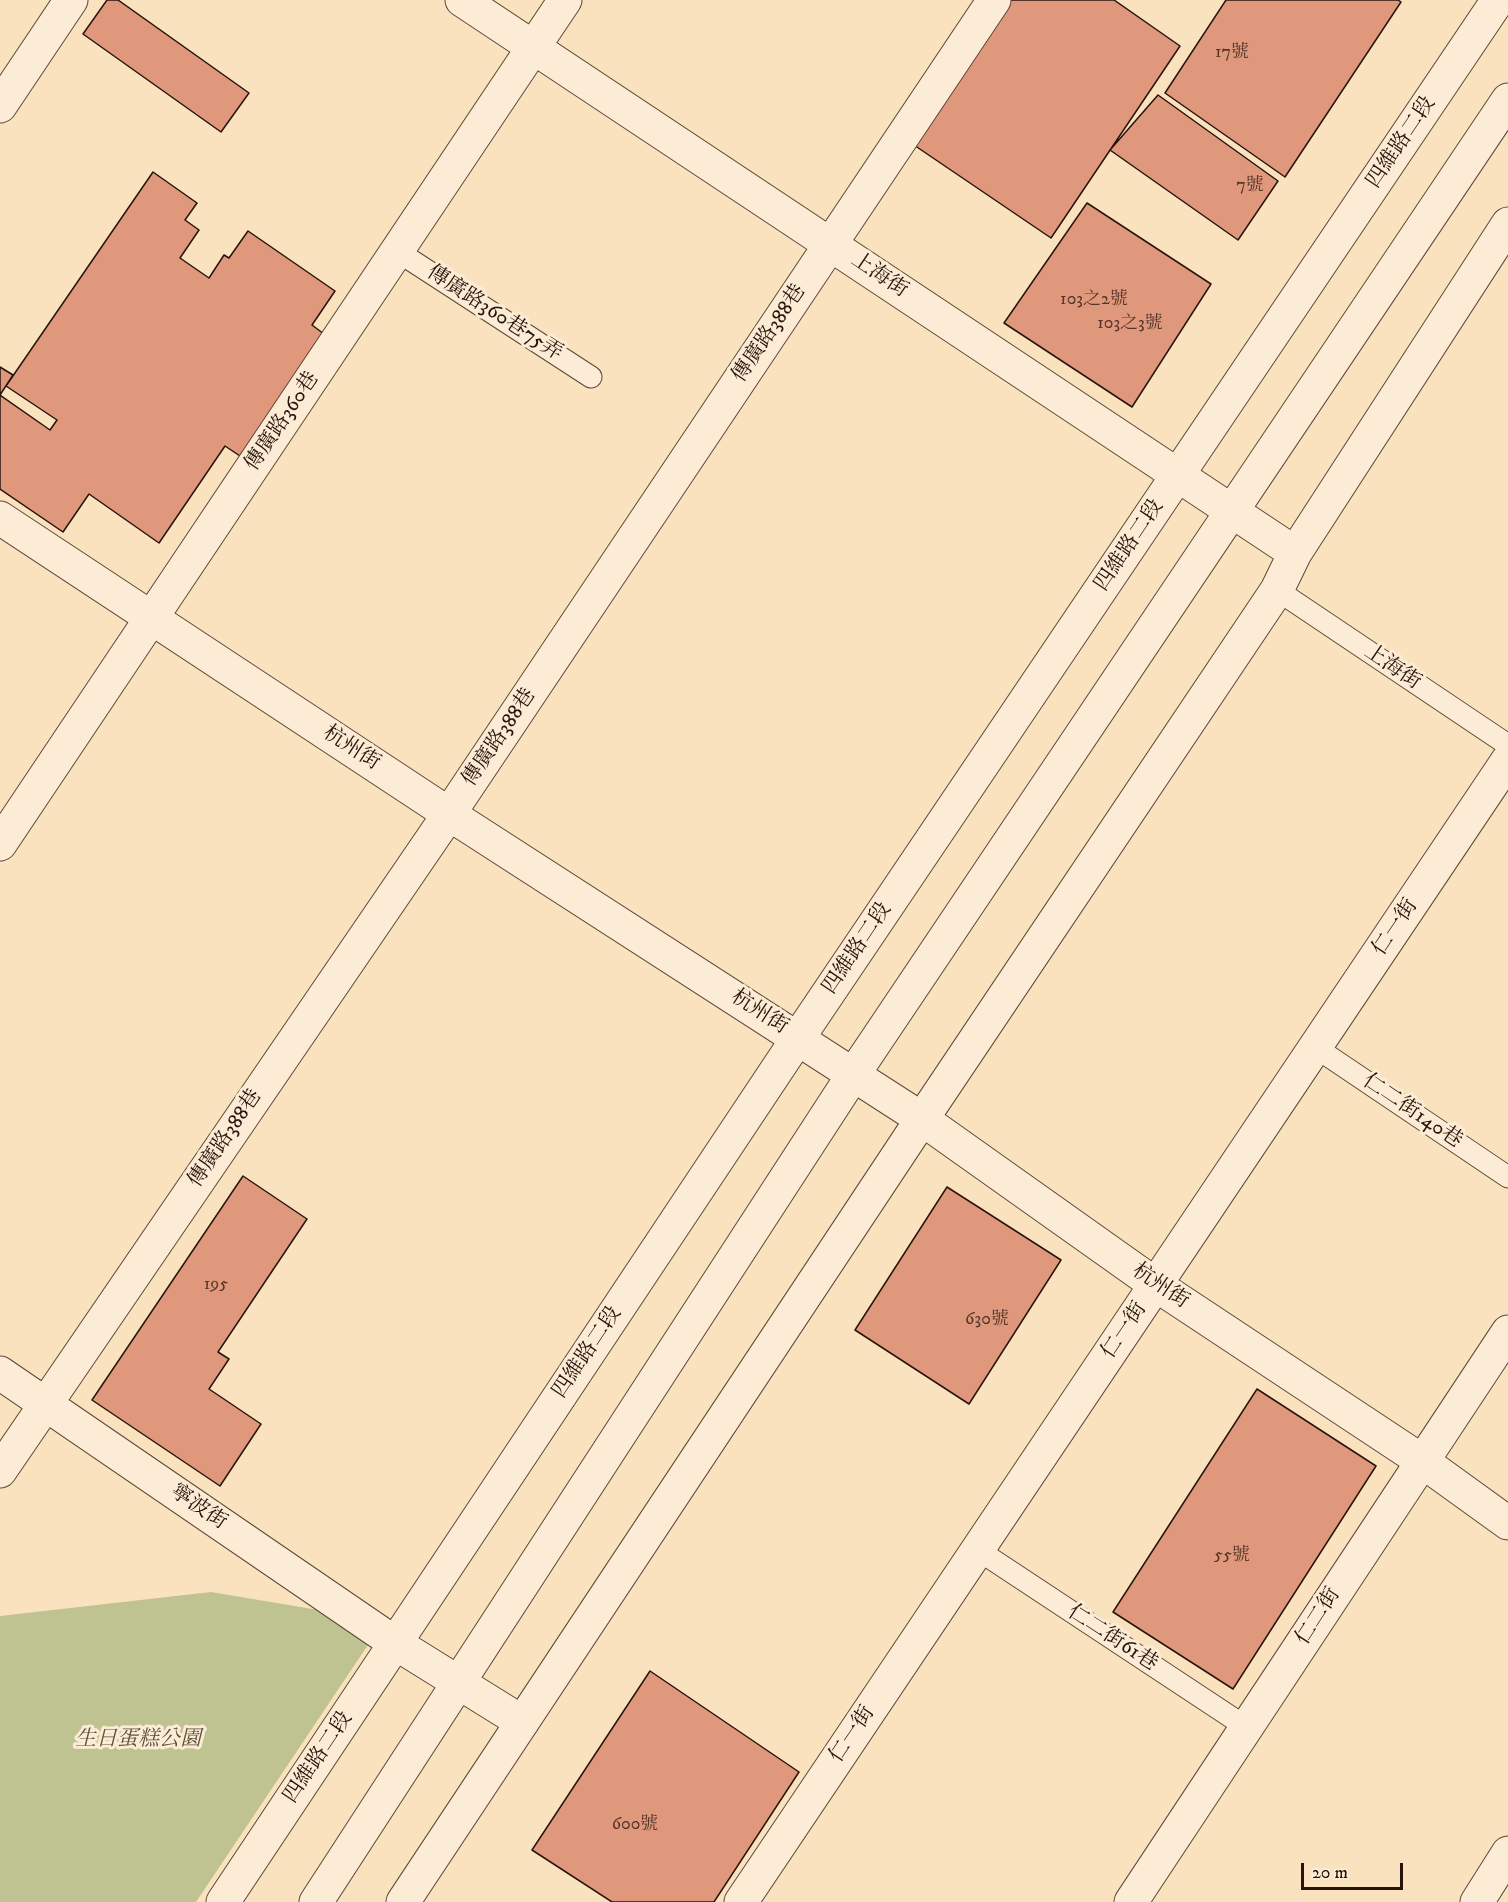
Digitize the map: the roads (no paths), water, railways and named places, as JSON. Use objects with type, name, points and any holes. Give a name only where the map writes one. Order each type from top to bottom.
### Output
[{"type":"street","points":[[0,106],[71,0]]},
{"type":"street","name":"上海街","points":[[462,0],[1295,553]]},
{"type":"street","name":"傳廣路360巷","points":[[0,844],[565,0]]},
{"type":"street","name":"傳廣路388巷","points":[[0,1471],[449,814],[994,0]]},
{"type":"street","name":"四維路二段","points":[[223,1902],[798,1038],[1498,0]]},
{"type":"street","points":[[316,1902],[853,1075],[1508,99]]},
{"type":"street","points":[[403,1902],[922,1119],[1277,590],[1295,553],[1508,224]]},
{"type":"street","name":"杭州街","points":[[0,518],[449,814],[922,1119],[1156,1285],[1422,1461],[1508,1523]]},
{"type":"street","name":"仁一街","points":[[741,1902],[1508,760]]},
{"type":"street","name":"仁二街","points":[[1131,1902],[1508,1332]]},
{"type":"street","name":"寧波街","points":[[0,1374],[395,1643],[522,1722]]},
{"type":"street","points":[[1477,1902],[1508,1852]]},
{"type":"lane","name":"傳廣路360巷75弄","points":[[397,251],[591,377]]},
{"type":"lane","name":"上海街","points":[[1277,590],[1508,745]]},
{"type":"lane","name":"仁二街140巷","points":[[1315,1047],[1508,1178]]},
{"type":"lane","name":"仁二街61巷","points":[[978,1550],[1246,1727]]},
{"type":"park label","name":"生日蛋糕公園","points":[[138,1741]]}]
